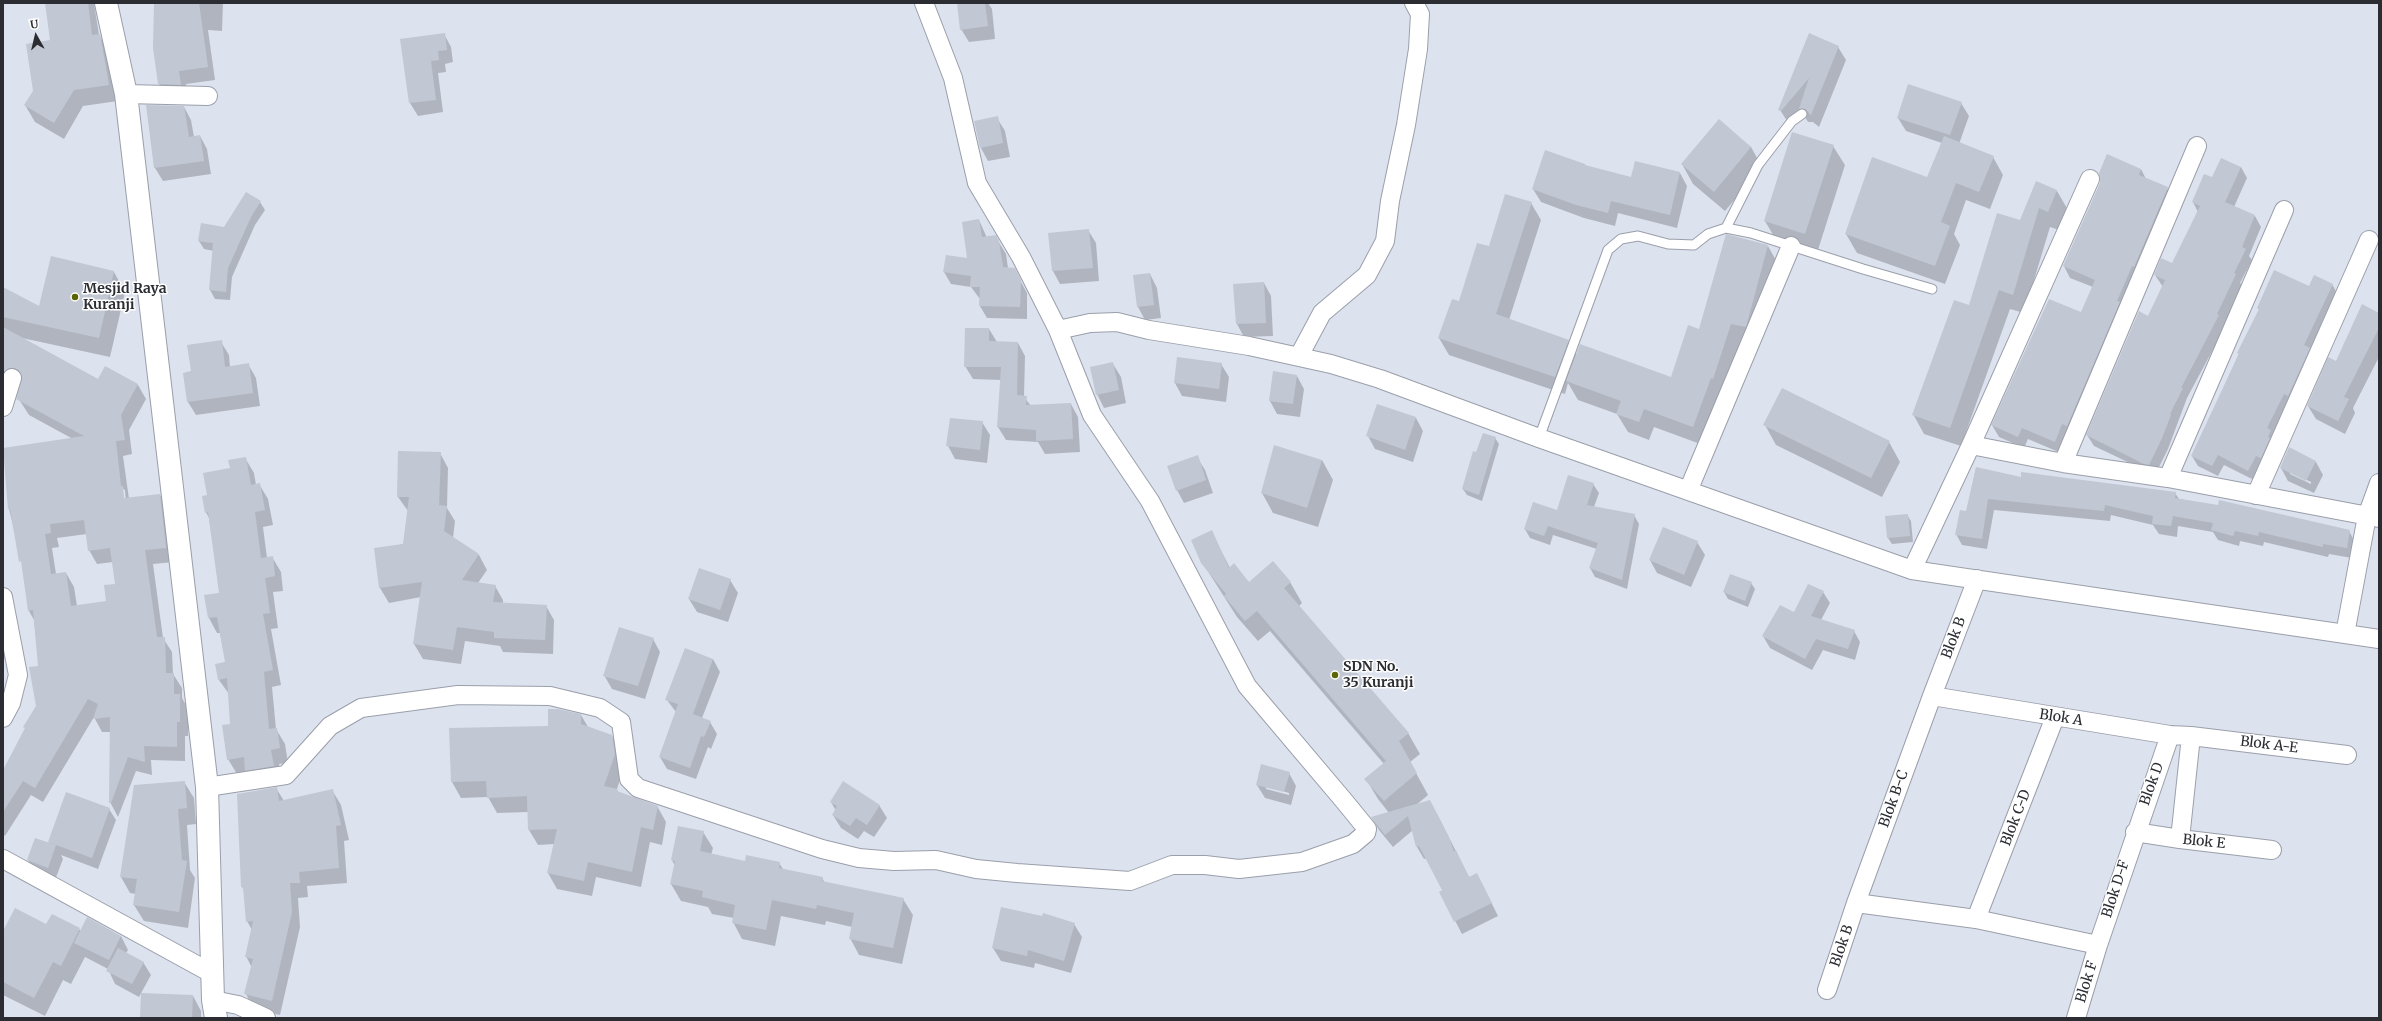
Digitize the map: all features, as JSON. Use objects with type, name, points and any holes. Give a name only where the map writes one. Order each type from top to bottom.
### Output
[{"type":"street","points":[[106,3],[126,94],[207,787],[215,1009],[238,1005],[266,1018]]},
{"type":"street","points":[[207,787],[286,775],[330,726],[361,708],[458,695],[550,696],[600,708],[621,722],[630,779],[638,788],[822,849],[858,858],[894,861],[936,860],[976,869],[1130,881],[1172,865],[1205,865],[1239,869],[1302,862],[1353,844],[1366,833],[1367,830],[1247,686],[1150,501],[1092,415],[1058,330],[1021,256],[977,183],[953,78],[924,3]]},
{"type":"street","points":[[1299,356],[1322,313],[1367,275],[1386,241],[1390,201],[1406,125],[1418,50],[1420,14],[1414,3]]},
{"type":"street","points":[[126,94],[208,96]]},
{"type":"street","points":[[2063,463],[2197,146]]},
{"type":"street","points":[[1912,570],[1971,446],[2090,180]]},
{"type":"street","points":[[2168,478],[2284,210]]},
{"type":"street","points":[[2256,495],[2369,240]]},
{"type":"street","points":[[1688,491],[1791,246]]},
{"type":"street","points":[[1058,330],[1090,323],[1117,322],[1149,330],[1299,356],[1380,379],[1539,438],[1912,570],[2379,639]]},
{"type":"street","points":[[3,407],[12,378]]},
{"type":"street","points":[[1971,446],[2063,463],[2168,478],[2373,517]]},
{"type":"street","points":[[2345,634],[2373,517],[2379,484]]},
{"type":"street","name":"Blok B","points":[[1932,696],[1977,580]]},
{"type":"street","points":[[3,597],[18,675],[6,706]]},
{"type":"street","name":"Blok A","points":[[1932,696],[2170,735],[2191,736]]},
{"type":"street","name":"Blok B-C","points":[[1856,903],[1932,696]]},
{"type":"street","name":"Blok C-D","points":[[1976,919],[2055,717]]},
{"type":"street","name":"Blok D","points":[[2135,832],[2170,735]]},
{"type":"street","points":[[2180,839],[2191,736]]},
{"type":"street","name":"Blok A-E","points":[[2191,736],[2348,755]]},
{"type":"street","name":"Blok E","points":[[2135,832],[2272,850]]},
{"type":"street","name":"Blok D-F","points":[[2098,945],[2135,832]]},
{"type":"street","points":[[3,859],[213,974]]},
{"type":"street","points":[[1856,903],[1976,919],[2098,945]]},
{"type":"street","name":"Blok B","points":[[1827,990],[1856,903]]},
{"type":"street","name":"Blok F","points":[[2076,1018],[2098,945]]},
{"type":"lane","points":[[1726,228],[1758,165],[1792,121],[1802,114]]},
{"type":"lane","points":[[1539,438],[1608,250],[1621,239],[1638,236],[1668,244],[1694,245],[1708,234],[1726,228],[1932,289]]},
{"type":"building","points":[[45,3],[88,3],[92,35],[100,34],[109,85],[74,90],[54,123],[24,105],[33,91],[26,44],[50,40]]},
{"type":"building","points":[[154,3],[199,3],[208,67],[179,71],[181,85],[158,84],[153,48]]},
{"type":"building","points":[[957,3],[985,3],[988,26],[960,30]]},
{"type":"building","points":[[445,33],[447,50],[438,51],[439,60],[431,61],[436,100],[409,103],[400,39]]},
{"type":"building","points":[[1809,33],[1839,46],[1811,115],[1805,109],[1799,109],[1809,78],[1781,111],[1778,110]]},
{"type":"building","points":[[1908,84],[1962,102],[1950,135],[1897,118]]},
{"type":"building","points":[[146,105],[184,106],[189,137],[200,135],[204,161],[154,168]]},
{"type":"building","points":[[998,116],[1003,143],[980,148],[974,121]]},
{"type":"building","points":[[1719,119],[1751,147],[1714,192],[1681,164]]},
{"type":"building","points":[[1792,132],[1834,145],[1805,234],[1764,221]]},
{"type":"building","points":[[1944,136],[1994,156],[1979,192],[1956,183],[1941,222],[1950,226],[1935,266],[1845,234],[1872,157],[1927,177]]},
{"type":"building","points":[[1545,150],[1585,165],[1631,177],[1635,161],[1680,172],[1670,215],[1611,201],[1608,213],[1576,205],[1532,189]]},
{"type":"building","points":[[2107,154],[2141,169],[2139,175],[2168,187],[2134,267],[2132,266],[2117,301],[2120,302],[2067,426],[2062,424],[2055,442],[2022,428],[2018,437],[1991,425],[2049,299],[2081,312],[2095,280],[2063,266],[2100,183],[2099,173]]},
{"type":"building","points":[[2221,158],[2241,167],[2225,202],[2255,215],[2242,247],[2246,249],[2217,314],[2219,315],[2181,388],[2183,388],[2170,414],[2171,415],[2162,438],[2149,465],[2144,464],[2086,435],[2139,311],[2148,316],[2165,280],[2154,275],[2161,258],[2172,263],[2200,206],[2192,202],[2204,174],[2212,177]]},
{"type":"building","points":[[2036,181],[2057,190],[2048,212],[2039,208],[2013,295],[1999,290],[1950,428],[1912,415],[1954,300],[1969,305],[1997,213],[2020,220]]},
{"type":"building","points":[[246,192],[261,201],[251,217],[228,268],[226,292],[209,290],[213,243],[198,241],[201,223],[224,227]]},
{"type":"building","points":[[1505,194],[1532,202],[1496,314],[1569,340],[1555,377],[1438,338],[1452,299],[1459,301],[1477,243],[1489,246]]},
{"type":"building","points":[[979,219],[982,237],[996,235],[999,241],[1003,267],[1015,268],[1021,280],[1020,307],[979,306],[980,287],[970,287],[971,276],[943,272],[946,255],[967,258],[962,222]]},
{"type":"building","points":[[1089,229],[1093,268],[1052,271],[1048,233]]},
{"type":"building","points":[[1726,234],[1768,245],[1746,327],[1731,324],[1713,379],[1711,378],[1693,427],[1644,409],[1639,422],[1616,414],[1621,401],[1566,381],[1580,344],[1671,377],[1688,325],[1699,329]]},
{"type":"building","name":"Mesjid Raya Kuranji","points":[[51,256],[114,271],[99,338],[3,317],[3,287],[39,306]]},
{"type":"building","points":[[2274,270],[2309,286],[2314,275],[2333,284],[2304,345],[2310,348],[2288,396],[2284,394],[2267,428],[2271,430],[2268,437],[2270,438],[2261,458],[2256,456],[2248,471],[2218,455],[2212,466],[2191,456],[2239,354],[2237,353],[2259,309],[2257,308]]},
{"type":"building","points":[[1150,273],[1154,305],[1137,307],[1133,275]]},
{"type":"building","points":[[1264,282],[1266,323],[1236,324],[1233,284]]},
{"type":"building","points":[[2362,304],[2379,313],[2379,328],[2344,397],[2349,399],[2338,421],[2307,406],[2328,357],[2336,361]]},
{"type":"building","points":[[3,327],[98,379],[105,366],[138,384],[121,415],[125,440],[116,441],[121,486],[123,486],[124,498],[160,494],[166,548],[145,550],[157,637],[165,637],[166,673],[174,673],[174,694],[180,694],[180,722],[177,722],[177,747],[144,746],[145,762],[128,757],[111,803],[109,803],[110,717],[93,719],[98,704],[88,699],[35,788],[23,781],[3,812],[3,770],[25,728],[23,727],[36,706],[29,667],[38,666],[33,610],[28,611],[21,561],[19,562],[10,509],[8,509],[3,448],[84,436],[16,399],[22,376],[15,368],[9,368],[3,373]],"holes":[[[84,520],[88,551],[110,548],[115,584],[104,585],[106,601],[71,606],[66,572],[51,574],[45,534],[51,533],[50,524]]]},
{"type":"building","points":[[965,328],[989,328],[989,341],[1018,342],[1017,395],[1027,396],[1026,405],[1071,403],[1073,439],[1036,441],[1036,430],[997,427],[1001,367],[964,367]]},
{"type":"building","points":[[222,340],[225,367],[249,363],[253,393],[187,402],[183,373],[191,371],[187,345]]},
{"type":"building","points":[[1177,357],[1222,363],[1219,389],[1174,383]]},
{"type":"building","points":[[1113,362],[1119,390],[1096,395],[1090,367]]},
{"type":"building","points":[[1273,371],[1297,375],[1293,404],[1269,401]]},
{"type":"building","points":[[1782,388],[1890,441],[1871,478],[1763,425]]},
{"type":"building","points":[[1377,404],[1416,417],[1405,450],[1366,436]]},
{"type":"building","points":[[950,418],[983,421],[980,450],[946,446]]},
{"type":"building","points":[[1483,433],[1496,437],[1479,495],[1462,489],[1473,451],[1476,452]]},
{"type":"building","points":[[1274,445],[1322,460],[1307,508],[1261,493]]},
{"type":"building","points":[[2289,447],[2316,461],[2306,481],[2280,468]]},
{"type":"building","points":[[398,451],[441,452],[439,505],[447,506],[444,531],[479,554],[462,580],[496,585],[493,602],[547,605],[545,640],[494,638],[494,632],[457,627],[453,650],[413,644],[422,582],[379,588],[374,548],[403,544],[409,497],[397,497]]},
{"type":"building","points":[[1198,455],[1206,480],[1176,491],[1167,466]]},
{"type":"building","points":[[246,457],[251,485],[260,483],[265,510],[255,512],[261,558],[273,556],[275,576],[265,578],[270,613],[263,614],[273,670],[264,672],[269,729],[277,728],[280,748],[271,750],[274,766],[245,771],[244,757],[227,760],[222,725],[230,724],[227,678],[218,680],[215,664],[225,662],[217,617],[208,618],[204,595],[219,593],[208,512],[205,513],[202,496],[207,495],[203,473],[230,468],[228,460]]},
{"type":"building","points":[[1976,467],[2021,477],[2021,472],[2176,492],[2175,498],[2218,505],[2219,500],[2350,530],[2347,548],[2323,544],[2323,547],[2259,532],[2258,536],[2235,531],[2233,536],[2211,530],[2213,523],[2173,516],[2171,526],[2152,524],[2153,516],[2105,505],[2104,511],[1988,499],[1982,539],[1955,535],[1960,510],[1966,511]]},
{"type":"building","points":[[1568,475],[1594,483],[1587,505],[1635,514],[1622,580],[1589,568],[1598,543],[1548,526],[1544,536],[1524,529],[1533,502],[1557,510]]},
{"type":"building","points":[[1908,514],[1910,536],[1887,538],[1885,516]]},
{"type":"building","points":[[1663,527],[1698,541],[1684,575],[1649,560]]},
{"type":"building","points":[[1212,530],[1229,568],[1234,563],[1249,582],[1273,561],[1291,582],[1284,588],[1409,733],[1399,741],[1417,773],[1384,801],[1364,779],[1386,761],[1257,611],[1245,621],[1224,596],[1226,594],[1201,563],[1191,540]]},
{"type":"building","points":[[699,568],[731,579],[720,610],[688,599]]},
{"type":"building","points":[[1730,574],[1752,582],[1745,601],[1723,592]]},
{"type":"building","points":[[1808,584],[1824,591],[1811,616],[1855,630],[1848,649],[1816,639],[1805,659],[1762,636],[1780,605],[1794,612]]},
{"type":"building","points":[[619,627],[654,638],[638,686],[603,676]]},
{"type":"building","points":[[685,648],[713,659],[693,714],[711,721],[704,737],[701,736],[690,768],[659,757],[678,704],[665,700]]},
{"type":"building","points":[[548,709],[558,709],[581,714],[581,724],[612,735],[615,754],[604,786],[617,789],[617,791],[658,806],[653,830],[641,827],[632,872],[588,862],[584,881],[547,873],[557,829],[528,830],[527,796],[487,798],[486,781],[451,782],[449,728],[548,726]]},
{"type":"building","points":[[1261,764],[1290,772],[1284,792],[1256,785]]},
{"type":"building","points":[[185,781],[187,808],[178,809],[182,860],[187,861],[179,912],[133,905],[137,879],[120,877],[134,785]]},
{"type":"building","points":[[843,781],[880,805],[867,825],[856,818],[850,826],[832,815],[837,806],[830,802]]},
{"type":"building","points":[[277,787],[279,801],[333,789],[341,825],[336,826],[339,868],[299,872],[300,883],[290,883],[292,912],[272,1001],[244,994],[253,959],[245,957],[253,921],[246,922],[243,887],[241,887],[237,794]]},
{"type":"building","points":[[66,792],[110,808],[92,858],[48,842]]},
{"type":"building","points":[[1430,800],[1449,837],[1454,852],[1456,850],[1469,877],[1477,873],[1492,903],[1454,922],[1439,892],[1442,890],[1419,846],[1416,847],[1408,816],[1385,835],[1371,817]]},
{"type":"building","points":[[678,826],[704,831],[700,851],[745,861],[746,855],[780,862],[779,868],[823,877],[822,881],[904,898],[893,948],[849,939],[854,913],[817,905],[816,909],[772,900],[766,930],[732,923],[735,905],[702,897],[703,891],[670,884],[675,861],[671,860]]},
{"type":"building","points":[[35,838],[56,845],[48,868],[27,860]]},
{"type":"building","points":[[1001,907],[1042,916],[1043,913],[1075,923],[1064,961],[1028,950],[1027,956],[992,948]]},
{"type":"building","points":[[15,908],[46,924],[52,914],[80,928],[61,966],[53,962],[34,998],[3,982],[3,931]]},
{"type":"building","points":[[87,917],[121,936],[109,960],[74,943]]},
{"type":"building","points":[[118,948],[144,962],[132,984],[106,971]]},
{"type":"building","points":[[141,993],[193,995],[192,1018],[140,1018]]},
{"type":"place","name":"Mesjid Raya Kuranji","points":[[75,297]]},
{"type":"place","name":"SDN No. 35 Kuranji","points":[[1335,675]]}]
